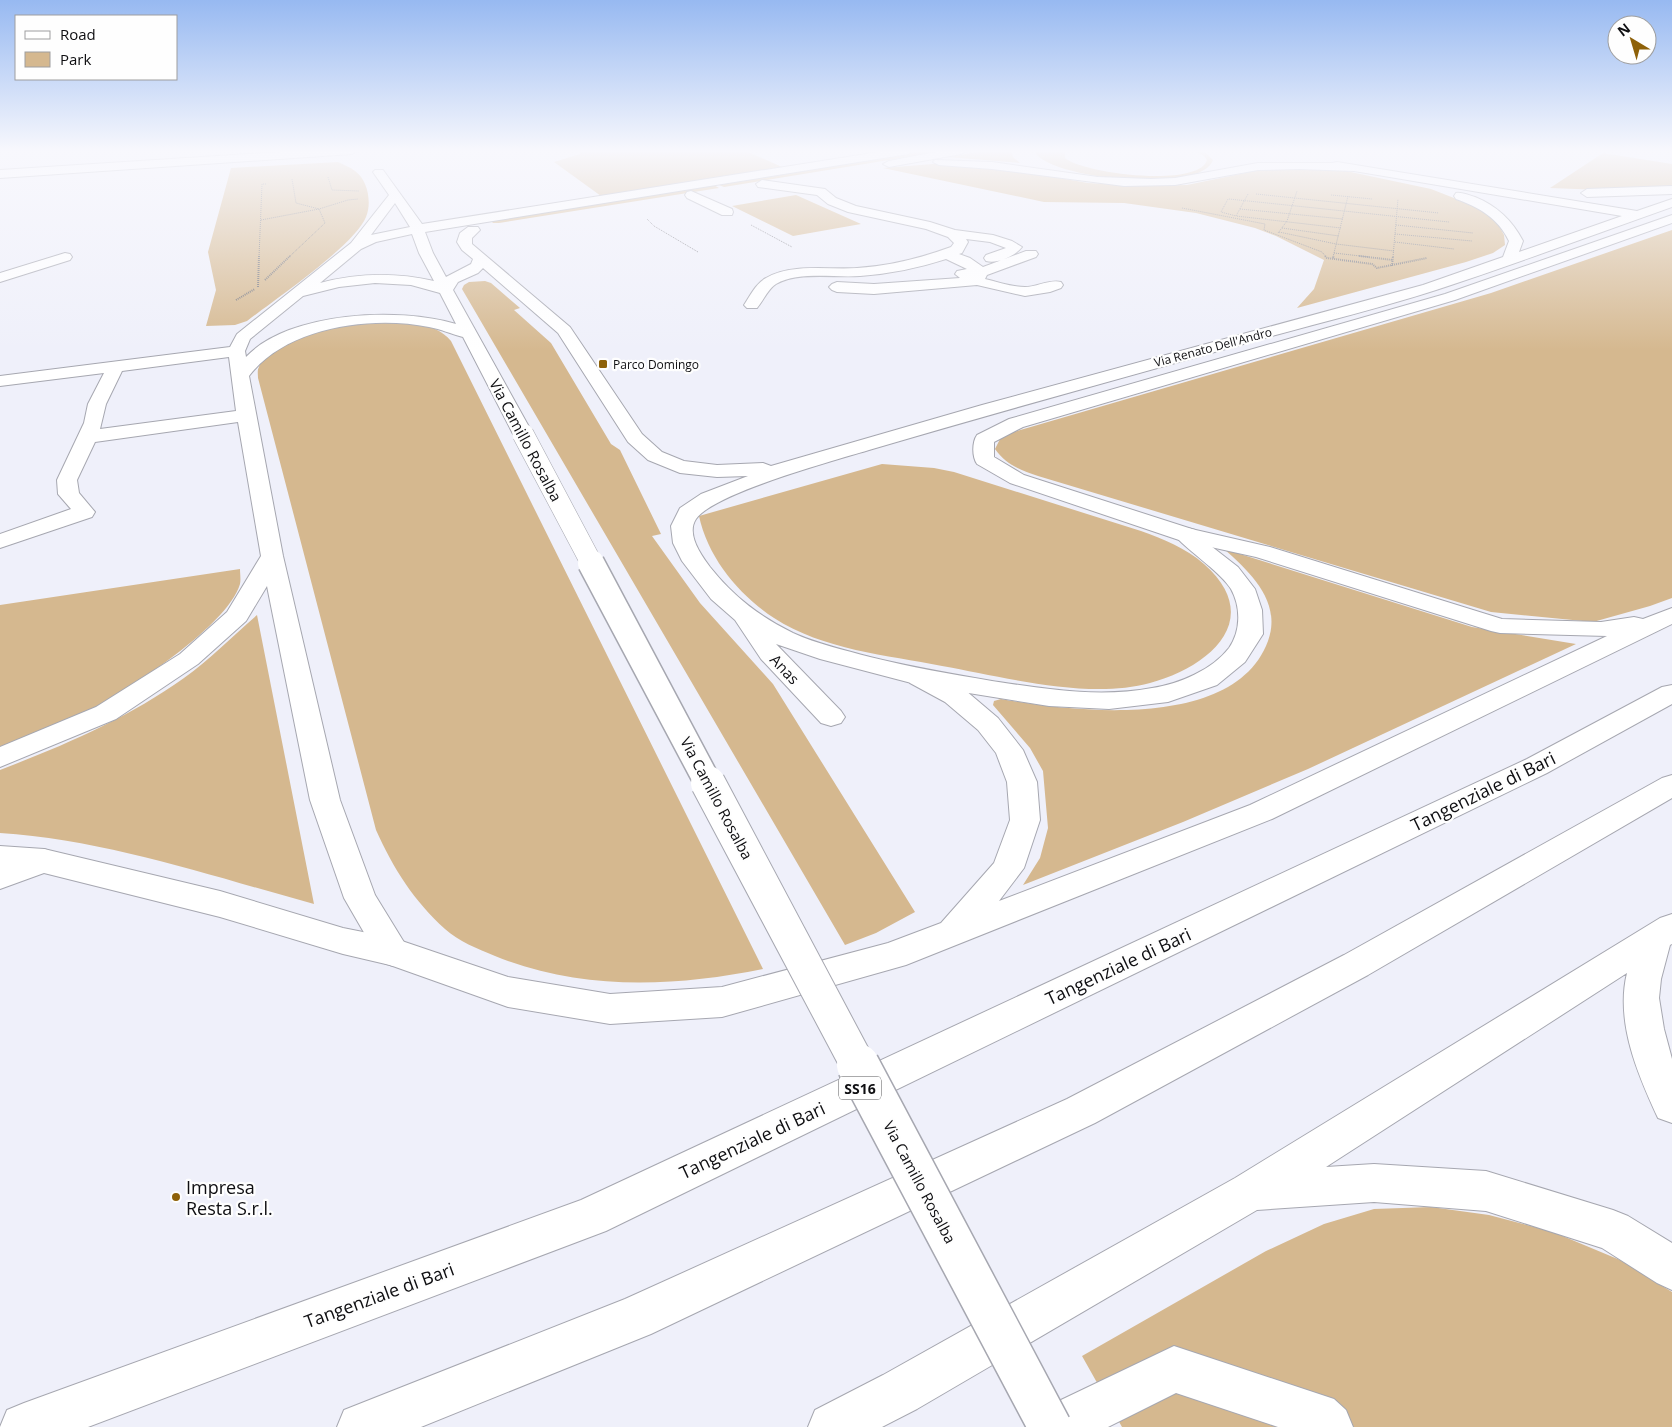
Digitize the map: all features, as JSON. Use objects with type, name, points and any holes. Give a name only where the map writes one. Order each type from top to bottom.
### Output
[{"type":"main road","points":[[356,246],[375,218]]},
{"type":"main road","name":"Via Camillo Rosalba","points":[[409,218],[420,234],[426,253],[468,333],[524,434],[1050,1427]]},
{"type":"main road","points":[[527,218],[480,226],[465,236],[464,242],[467,247],[564,330],[634,438],[656,456],[680,467],[717,471],[783,469]]},
{"type":"main road","points":[[393,952],[360,898],[325,800],[272,556],[246,416],[237,351],[243,337],[356,246],[372,239],[537,218]]},
{"type":"main road","points":[[858,272],[872,281],[938,278],[976,273],[1015,247],[998,239],[976,235],[953,234],[930,226],[891,218]]},
{"type":"main road","points":[[1502,218],[1512,229],[1516,241],[1509,260]]},
{"type":"main road","name":"Via Renato Dell'Andro","points":[[783,469],[1428,288],[1631,218]]},
{"type":"main road","points":[[1655,218],[1669,220]]},
{"type":"main road","name":"Via Renato Dell'Andro","points":[[1187,535],[1017,480],[984,460],[984,439],[1016,423],[1450,297],[1669,220]]},
{"type":"main road","points":[[1575,221],[1630,234]]},
{"type":"main road","points":[[752,305],[770,282],[787,275],[858,272],[904,265],[957,250],[961,242],[953,234]]},
{"type":"main road","points":[[946,254],[965,261],[976,273],[1025,293],[1042,291],[1056,285]]},
{"type":"main road","points":[[779,278],[811,285],[874,289],[976,273],[1031,254]]},
{"type":"main road","points":[[0,278],[65,257]]},
{"type":"main road","points":[[294,296],[320,286],[384,278],[416,281],[446,290],[452,279],[474,270],[478,266],[480,258]]},
{"type":"main road","points":[[240,377],[256,357],[273,344],[310,330],[350,321],[395,319],[430,322],[468,333]]},
{"type":"main road","points":[[0,381],[237,351]]},
{"type":"main road","points":[[0,541],[84,512],[69,494],[67,480],[93,424],[96,404],[116,366]]},
{"type":"main road","points":[[87,437],[246,416]]},
{"type":"main road","points":[[783,469],[709,499],[688,513],[682,526],[684,543],[694,561],[719,594],[745,616],[787,640],[828,654],[919,677],[1049,698],[1109,701],[1158,696],[1208,680],[1236,657],[1250,634],[1250,610],[1243,589],[1230,572],[1203,551],[1187,535]]},
{"type":"main road","points":[[1187,535],[1262,552],[1500,626],[1601,630],[1665,618]]},
{"type":"main road","points":[[0,758],[106,713],[189,659],[237,616],[272,556]]},
{"type":"main road","name":"Anas","points":[[745,616],[770,654],[831,717]]},
{"type":"main road","points":[[0,858],[44,861],[220,904],[343,941],[393,952],[508,992],[610,1009],[722,1002],[894,954],[1261,812],[1665,618]]},
{"type":"main road","points":[[919,677],[955,696],[988,724],[1009,750],[1022,782],[1025,820],[1008,868],[951,933]]},
{"type":"main road","name":"Tangenziale di Bari","points":[[24,1427],[591,1217],[1537,766],[1672,693]]},
{"type":"main road","points":[[361,1427],[635,1318],[1081,1111],[1356,965],[1672,785]]},
{"type":"main road","points":[[0,877],[44,861]]},
{"type":"main road","points":[[1663,934],[1641,985],[1645,1029],[1670,1098]]},
{"type":"main road","points":[[832,1427],[900,1392],[1250,1192],[1663,934]]},
{"type":"main road","points":[[1250,1192],[1374,1183],[1486,1191],[1613,1231],[1672,1268]]},
{"type":"main road","points":[[1057,1427],[1174,1370],[1317,1416],[1329,1427]]},
{"type":"main road","points":[[860,1427],[900,1392]]},
{"type":"path","points":[[258,287],[261,220],[274,218]]},
{"type":"path","points":[[236,300],[258,287],[326,223],[323,218]]},
{"type":"path","points":[[648,218],[647,220],[654,226],[698,252]]},
{"type":"path","points":[[737,218],[797,250]]},
{"type":"path","points":[[1233,218],[1244,222],[1265,224],[1264,230],[1336,244],[1394,251]]},
{"type":"path","points":[[1252,218],[1340,228]]},
{"type":"path","points":[[1279,233],[1288,218]]},
{"type":"path","points":[[1328,218],[1343,219],[1333,258]]},
{"type":"path","points":[[1392,266],[1397,218]]},
{"type":"path","points":[[1412,218],[1452,222]]},
{"type":"path","points":[[1396,225],[1473,233]]},
{"type":"path","points":[[1282,228],[1338,236]]},
{"type":"path","points":[[1395,234],[1471,242],[1472,228]]},
{"type":"path","points":[[1279,233],[1322,252],[1327,258],[1372,264],[1378,268],[1432,256]]},
{"type":"path","points":[[1395,242],[1456,250],[1448,252]]},
{"type":"path","points":[[1334,253],[1393,260]]},
{"type":"green space","points":[[217,218],[366,218],[359,229],[330,257],[247,321],[235,325],[206,326],[216,290],[208,252]]},
{"type":"green space","points":[[510,218],[533,218],[492,223],[495,220]]},
{"type":"green space","points":[[756,218],[847,218],[861,224],[793,236]]},
{"type":"green space","points":[[1214,218],[1491,218],[1498,224],[1504,235],[1505,245],[1493,253],[1466,262],[1297,308],[1314,289],[1324,260],[1276,236],[1255,228]]},
{"type":"green space","points":[[1672,230],[1672,598],[1650,606],[1593,622],[1491,612],[1038,476],[1009,463],[995,449],[1000,439],[1010,433],[1491,293]]},
{"type":"green space","points":[[485,281],[491,283],[520,308],[514,310],[551,343],[611,444],[620,450],[661,534],[652,536],[700,603],[773,684],[915,912],[876,933],[845,945],[462,289],[469,282]]},
{"type":"green space","points":[[376,322],[426,326],[436,329],[451,341],[763,969],[696,979],[628,982],[594,980],[528,967],[482,951],[450,933],[424,907],[397,871],[376,830],[258,378],[258,368],[265,356],[277,347],[329,329]]},
{"type":"green space","points":[[882,464],[934,468],[954,472],[1141,531],[1174,544],[1204,564],[1222,585],[1230,604],[1230,622],[1222,639],[1209,654],[1191,666],[1171,676],[1126,688],[1073,688],[1019,681],[856,650],[813,637],[793,629],[761,609],[737,587],[717,561],[703,531],[699,516]]},
{"type":"green space","points":[[1224,549],[1472,627],[1576,644],[1308,769],[1183,822],[1023,885],[1040,858],[1048,828],[1043,771],[1030,748],[993,705],[994,701],[1001,699],[1069,708],[1109,710],[1150,709],[1188,702],[1223,690],[1250,670],[1268,641],[1271,627],[1271,614],[1261,589],[1244,568]]},
{"type":"green space","points":[[240,569],[240,584],[231,602],[215,621],[169,660],[95,707],[68,721],[0,749],[0,605]]},
{"type":"green space","points":[[257,615],[314,904],[119,851],[80,843],[0,833],[0,770],[95,730],[141,706],[194,671]]},
{"type":"green space","points":[[1431,1207],[1489,1215],[1553,1232],[1620,1260],[1672,1292],[1672,1427],[1122,1427],[1082,1356],[1266,1251],[1324,1224],[1374,1209]]},
{"type":"place","name":"Parco Domingo","points":[[603,364]]},
{"type":"place","name":"Impresa Resta S.r.l.","points":[[176,1197]]}]
